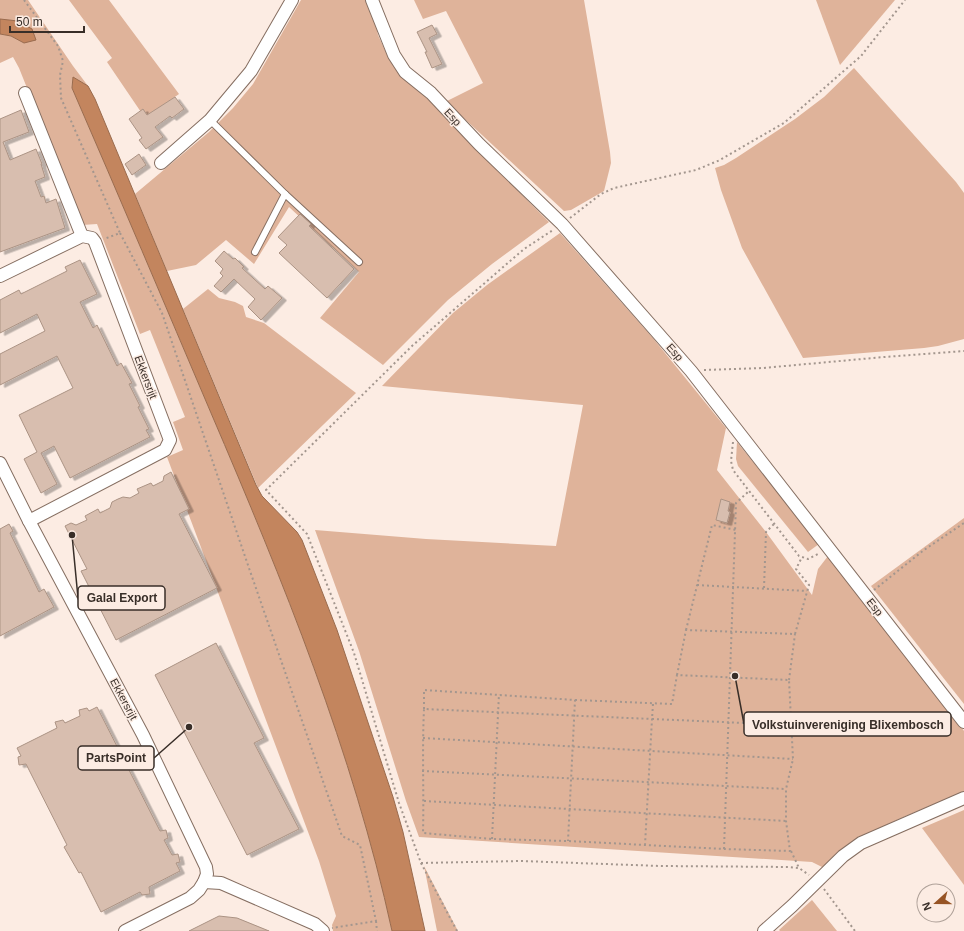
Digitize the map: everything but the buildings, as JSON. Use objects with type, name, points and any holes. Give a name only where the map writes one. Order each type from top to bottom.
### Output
[{"type":"street","points":[[161,163],[210,120],[251,71],[292,0]]},
{"type":"street","name":"Esp","points":[[372,0],[394,55],[405,72],[431,93],[478,144],[562,224],[691,370],[964,722]]},
{"type":"street","points":[[25,93],[82,236]]},
{"type":"street","points":[[0,276],[82,236],[92,238],[96,242]]},
{"type":"street","name":"Ekkersrijt","points":[[29,521],[165,450],[170,440],[96,242]]},
{"type":"street","name":"Ekkersrijt","points":[[0,463],[29,521],[143,735],[206,867],[207,874],[204,882]]},
{"type":"street","points":[[764,931],[843,856],[861,843],[964,798]]},
{"type":"street","points":[[125,931],[190,898],[199,890],[204,882],[221,883],[315,924],[323,930]]},
{"type":"lane","points":[[210,120],[285,194],[359,262]]},
{"type":"lane","points":[[255,252],[285,194]]},
{"type":"path","points":[[24,0],[58,46],[63,61],[60,75],[61,98],[120,233],[162,313],[342,836],[360,845],[377,931]]},
{"type":"path","points":[[457,931],[421,863],[399,803],[354,653],[307,534],[266,490],[412,346],[524,249],[562,224],[601,194],[614,188],[696,170],[720,160],[784,123],[861,56],[905,0]]},
{"type":"path","points":[[96,242],[120,233]]},
{"type":"path","points":[[691,370],[763,368],[964,351]]},
{"type":"path","points":[[734,425],[731,461],[733,470],[774,524],[799,556],[808,559],[830,548]]},
{"type":"path","points":[[724,849],[736,503],[749,491]]},
{"type":"path","points":[[866,596],[924,550],[964,523]]},
{"type":"path","points":[[764,588],[766,532],[774,524]]},
{"type":"path","points":[[736,530],[712,525],[686,630],[672,704],[575,700],[424,690],[422,771],[424,801],[423,833],[492,839],[790,851],[786,821],[786,789],[793,759],[789,680],[795,634],[809,585],[796,568],[802,557]]},
{"type":"path","points":[[698,584],[807,591]]},
{"type":"path","points":[[686,630],[795,634]]},
{"type":"path","points":[[677,675],[789,680]]},
{"type":"path","points":[[492,839],[499,694]]},
{"type":"path","points":[[568,841],[575,700]]},
{"type":"path","points":[[644,845],[652,704]]},
{"type":"path","points":[[424,709],[792,725]]},
{"type":"path","points":[[423,738],[793,759]]},
{"type":"path","points":[[422,771],[786,789]]},
{"type":"path","points":[[424,801],[786,821]]},
{"type":"path","points":[[792,851],[799,868]]},
{"type":"path","points":[[421,863],[521,861],[661,866],[799,868],[817,880],[856,931]]},
{"type":"path","points":[[323,930],[376,921]]},
{"type":"shaded area","points":[[0,0],[28,0],[88,86],[73,78],[72,88],[238,476],[290,604],[314,668],[337,733],[357,798],[376,864],[392,931],[333,931],[332,925],[336,916],[319,861],[167,457],[183,450],[173,422],[185,417],[150,330],[140,334],[97,224],[82,225],[19,68],[13,57],[0,63],[0,34],[11,36],[24,43],[0,19]]},
{"type":"shaded area","points":[[69,0],[109,0],[179,94],[145,118],[107,62],[112,58]]},
{"type":"shaded area","points":[[301,0],[368,0],[375,20],[378,35],[388,57],[397,70],[433,100],[498,171],[549,222],[492,264],[448,300],[383,365],[320,318],[359,272],[289,207],[254,264],[226,240],[196,265],[167,271],[135,194],[209,132],[233,108],[253,84]]},
{"type":"shaded area","points":[[414,0],[584,0],[610,152],[611,163],[604,191],[571,210],[564,211],[454,109],[447,101],[483,83],[446,11],[423,19]]},
{"type":"shaded area","points":[[816,0],[895,0],[840,65]]},
{"type":"shaded area","points":[[0,19],[18,21],[32,29],[36,40],[24,43],[11,36],[0,34]]},
{"type":"shaded area","points":[[854,68],[956,182],[964,193],[964,339],[924,348],[803,358],[742,248],[721,190],[715,168],[736,158],[795,119],[824,97]]},
{"type":"shaded area","points":[[73,77],[88,86],[95,99],[256,485],[262,496],[297,532],[302,540],[337,630],[393,797],[403,832],[425,931],[392,931],[376,864],[357,798],[337,733],[314,668],[290,604],[238,476],[72,88]]},
{"type":"shaded area","points":[[560,233],[652,337],[726,428],[717,470],[766,532],[812,595],[818,569],[828,556],[925,676],[964,731],[964,792],[909,814],[868,834],[835,856],[824,868],[812,862],[419,837],[406,801],[359,651],[315,530],[426,539],[556,546],[583,405],[382,386],[453,313],[487,285]]},
{"type":"shaded area","points":[[208,289],[219,298],[235,302],[243,306],[246,317],[264,323],[356,393],[258,488],[183,309]]},
{"type":"shaded area","points":[[737,442],[819,544],[808,552],[738,466],[736,459]]},
{"type":"shaded area","points":[[964,518],[964,704],[871,586]]},
{"type":"shaded area","points":[[964,810],[964,885],[922,828]]},
{"type":"shaded area","points":[[424,866],[458,931],[437,931]]},
{"type":"shaded area","points":[[812,900],[837,931],[779,930]]},
{"type":"place","name":"Galal Export","points":[[72,535]]},
{"type":"place","name":"Volkstuinvereniging Blixembosch","points":[[735,676]]},
{"type":"place","name":"PartsPoint","points":[[189,727]]}]
